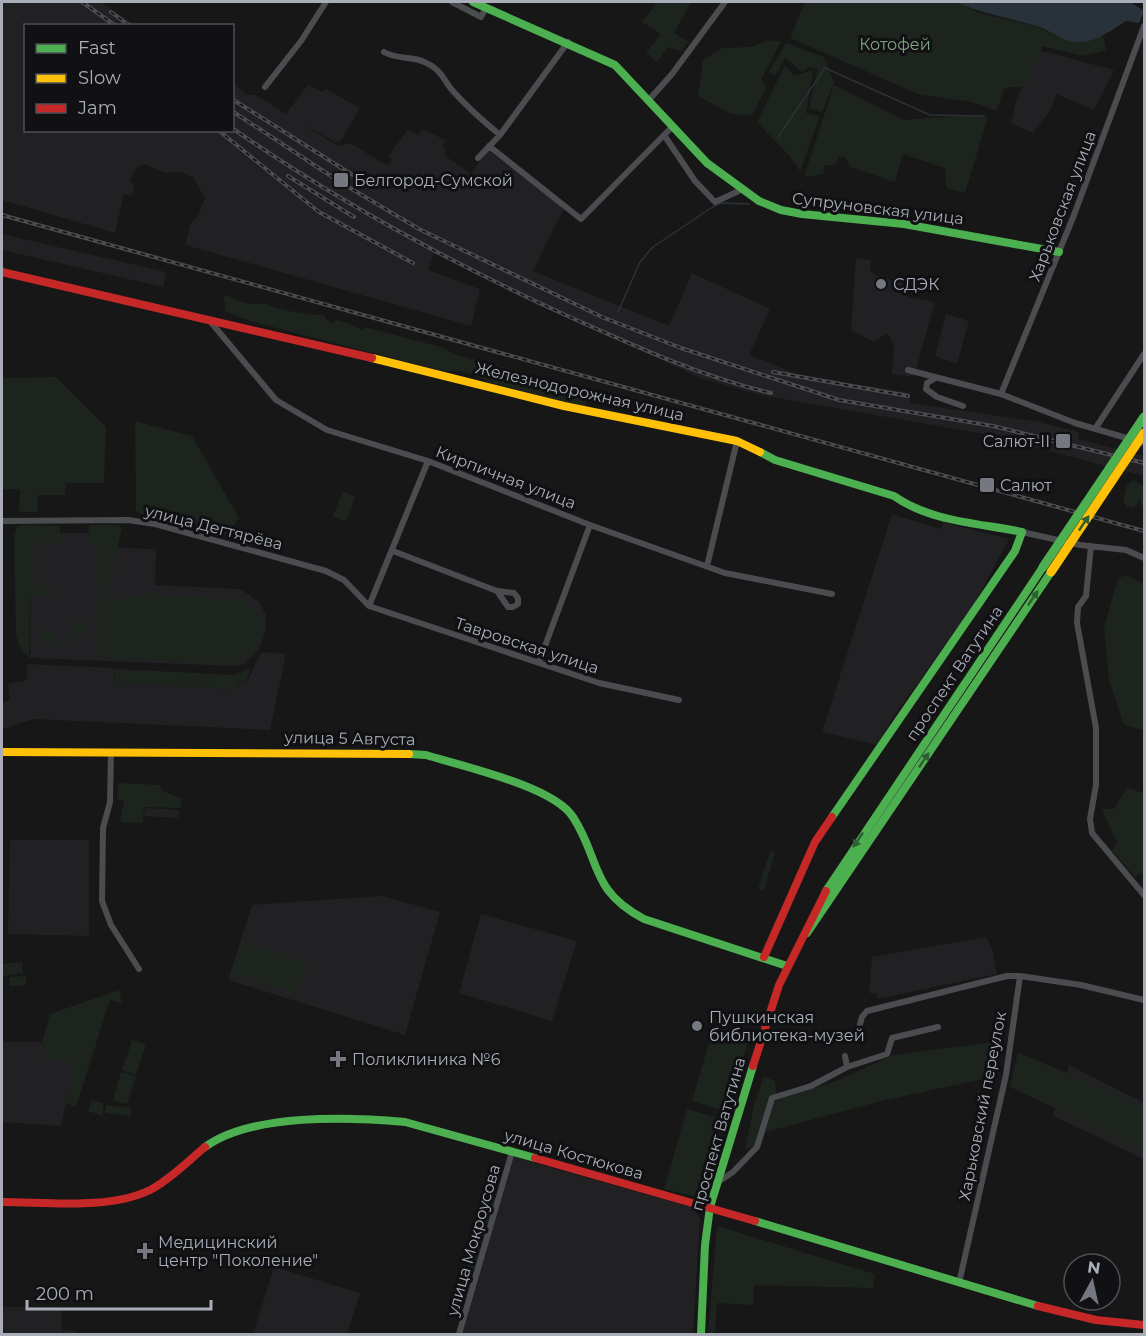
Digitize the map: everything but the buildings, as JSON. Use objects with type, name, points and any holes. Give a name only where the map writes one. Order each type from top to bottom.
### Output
[{"type":"street","points":[[266,87],[301,41],[326,2]]},
{"type":"street","points":[[452,2],[481,17],[486,8]]},
{"type":"street","name":"Супруновская улица","points":[[473,2],[568,42],[615,65],[706,163],[741,190],[781,210],[904,224],[1059,252]]},
{"type":"street","points":[[648,101],[672,74],[725,2]]},
{"type":"street","name":"Харьковская улица","points":[[1001,394],[1059,252],[1144,26]]},
{"type":"street","points":[[478,158],[500,135],[568,42]]},
{"type":"street","points":[[384,52],[392,57],[416,57],[434,66],[447,78],[450,87],[473,112],[500,135]]},
{"type":"street","points":[[489,146],[581,219],[672,127]]},
{"type":"street","points":[[664,135],[695,181],[715,202],[741,190]]},
{"type":"street","name":"Железнодорожная улица","points":[[2,272],[299,339],[564,406],[736,441],[775,460],[894,496],[903,504],[951,519],[1091,546],[1126,550],[1144,558]]},
{"type":"street","name":"Кирпичная улица","points":[[208,319],[276,400],[327,430],[428,461],[590,525],[725,573],[832,594]]},
{"type":"street","points":[[1095,429],[1144,354]]},
{"type":"street","points":[[908,370],[1001,394],[1095,429],[1144,443]]},
{"type":"street","points":[[936,377],[927,383],[926,389],[938,397],[963,406]]},
{"type":"street","name":"проспект Ватутина","points":[[701,1335],[705,1245],[710,1207],[763,1032],[795,949],[1047,569],[1144,417]]},
{"type":"street","name":"проспект Ватутина","points":[[1047,569],[1144,433]]},
{"type":"street","points":[[707,566],[736,441]]},
{"type":"street","points":[[369,606],[428,461]]},
{"type":"street","name":"улица Дегтярёва","points":[[2,521],[128,520],[155,524],[326,571],[344,580],[369,606]]},
{"type":"street","points":[[539,662],[590,525]]},
{"type":"street","points":[[764,957],[815,842],[1015,551],[1022,532]]},
{"type":"street","points":[[1091,546],[1086,596],[1078,607],[1077,623],[1096,728],[1096,785],[1090,819],[1092,833],[1144,895]]},
{"type":"street","points":[[393,551],[497,591]]},
{"type":"street","name":"Тавровская улица","points":[[369,606],[599,683],[679,700]]},
{"type":"street","name":"улица 5 Августа","points":[[2,752],[388,752],[426,755],[485,773],[546,796],[572,815],[602,881],[627,910],[644,919],[787,966]]},
{"type":"street","points":[[111,752],[110,802],[103,828],[102,901],[111,925],[139,969]]},
{"type":"street","points":[[856,1039],[862,1017],[867,1011],[997,978],[1020,976],[1082,985],[1144,1000]]},
{"type":"street","name":"Харьковский переулок","points":[[959,1283],[1006,1075],[1020,976]]},
{"type":"street","points":[[718,1182],[733,1172],[758,1147],[772,1098],[811,1086],[847,1067],[887,1054],[892,1038],[938,1027]]},
{"type":"street","points":[[845,1056],[847,1067]]},
{"type":"street","name":"улица Костюкова","points":[[2,1202],[114,1200],[138,1195],[156,1187],[203,1148],[230,1131],[316,1121],[382,1118],[405,1122],[710,1207],[1066,1315],[1144,1325]]},
{"type":"street","name":"улица Мокроусова","points":[[459,1335],[512,1152]]},
{"type":"shaded area","points":[[2,2],[101,2],[134,24],[24,24],[24,132],[234,132],[234,85],[247,95],[256,95],[286,114],[308,85],[322,92],[326,89],[360,108],[341,141],[335,142],[302,124],[338,146],[350,143],[388,166],[392,159],[388,157],[408,129],[418,135],[424,129],[446,141],[442,147],[446,150],[444,155],[471,174],[488,150],[564,208],[533,271],[669,326],[692,273],[770,309],[749,355],[799,375],[910,393],[910,403],[1039,422],[1079,432],[1078,439],[1144,456],[1144,476],[990,435],[760,395],[700,378],[434,254],[428,270],[480,289],[471,326],[185,245],[191,223],[198,216],[205,198],[193,177],[181,172],[164,173],[146,164],[137,167],[129,182],[135,185],[132,196],[124,194],[115,233],[2,200]]},
{"type":"shaded area","points":[[956,2],[1130,2],[1144,11],[1139,23],[1126,21],[1099,37],[1074,42],[1037,26],[986,13]]},
{"type":"shaded area","points":[[1039,50],[1114,70],[1094,110],[1056,94],[1051,109],[1033,133],[1011,123],[1017,98]]},
{"type":"shaded area","points":[[2,234],[166,272],[163,287],[2,250]]},
{"type":"shaded area","points":[[856,258],[871,260],[870,271],[878,277],[909,284],[908,297],[935,302],[914,377],[892,374],[894,345],[887,333],[874,342],[851,330]]},
{"type":"shaded area","points":[[946,314],[969,321],[957,364],[935,356]]},
{"type":"shaded area","points":[[892,514],[941,529],[943,522],[1009,539],[974,604],[890,722],[878,745],[822,732]]},
{"type":"shaded area","points":[[31,533],[117,533],[117,548],[156,549],[155,585],[240,589],[259,602],[266,615],[265,633],[259,650],[242,665],[233,666],[30,658]]},
{"type":"shaded area","points":[[261,652],[286,654],[270,730],[34,719],[2,729],[2,703],[10,700],[8,684],[27,680],[27,664],[114,668],[115,683],[237,689],[238,683],[247,682]]},
{"type":"shaded area","points":[[145,808],[179,810],[178,818],[144,816]]},
{"type":"shaded area","points":[[10,840],[89,840],[89,936],[8,934]]},
{"type":"shaded area","points":[[382,896],[440,912],[405,1035],[228,980],[252,905]]},
{"type":"shaded area","points":[[481,914],[577,941],[552,1021],[459,993]]},
{"type":"shaded area","points":[[986,937],[992,948],[997,974],[877,999],[876,993],[869,993],[872,957]]},
{"type":"shaded area","points":[[2,1042],[42,1042],[47,1059],[75,1059],[61,1126],[2,1122]]},
{"type":"shaded area","points":[[1069,1065],[1144,1103],[1144,1159],[1053,1116]]},
{"type":"shaded area","points":[[514,1157],[694,1208],[700,1219],[693,1334],[461,1334]]},
{"type":"shaded area","points":[[274,1267],[360,1293],[347,1334],[253,1334]]},
{"type":"shaded area","points":[[2,1307],[61,1307],[62,1330],[75,1331],[74,1334],[2,1334]]},
{"type":"green space","points":[[658,2],[691,2],[674,33],[689,42],[680,51],[668,47],[657,62],[646,53],[661,34],[642,22]]},
{"type":"green space","name":"Котофей","points":[[805,2],[956,2],[980,13],[1039,27],[1060,38],[1080,42],[1103,35],[1106,50],[1083,56],[1043,46],[1024,86],[1004,88],[998,108],[995,110],[972,102],[918,94],[790,38]]},
{"type":"green space","points":[[769,40],[781,42],[761,79],[767,87],[752,115],[731,114],[698,96],[703,60],[722,48],[751,47]]},
{"type":"green space","points":[[786,43],[824,57],[834,83],[822,112],[809,108],[818,68],[808,67],[802,72],[785,58],[776,75],[768,73]]},
{"type":"green space","points":[[785,65],[794,76],[813,70],[806,113],[820,116],[800,171],[787,153],[757,122]]},
{"type":"green space","points":[[834,85],[904,120],[969,115],[988,117],[965,193],[946,188],[945,168],[903,154],[895,182],[850,167],[845,157],[839,156],[835,165],[825,165],[823,174],[804,177]]},
{"type":"green space","points":[[225,295],[250,304],[265,303],[292,312],[323,315],[331,324],[337,320],[362,330],[365,327],[441,347],[457,355],[585,389],[590,398],[586,402],[586,408],[488,382],[467,373],[445,372],[250,321],[224,311],[226,305],[223,297]]},
{"type":"green space","points":[[56,377],[106,427],[104,483],[66,483],[65,495],[38,495],[37,512],[19,512],[20,489],[3,489],[2,492],[2,378]]},
{"type":"green space","points":[[135,421],[192,436],[239,518],[227,535],[136,512]]},
{"type":"green space","points":[[1133,480],[1144,486],[1144,514],[1140,499],[1134,508],[1127,507],[1123,501],[1127,485]]},
{"type":"green space","points":[[343,491],[355,497],[347,519],[343,521],[333,516]]},
{"type":"green space","points":[[21,525],[60,526],[60,543],[36,543],[36,587],[50,588],[49,596],[30,597],[29,657],[21,650],[16,636],[14,536],[16,529]]},
{"type":"green space","points":[[89,525],[118,525],[122,528],[106,599],[124,599],[141,593],[243,600],[260,617],[263,627],[259,646],[252,654],[230,664],[99,658],[100,544],[88,544]]},
{"type":"green space","points":[[1128,575],[1144,585],[1144,730],[1124,725],[1109,680],[1104,627],[1118,578]]},
{"type":"green space","points":[[77,621],[86,621],[86,633],[76,633],[77,643],[68,643],[67,633],[73,630]]},
{"type":"green space","points":[[39,630],[59,634],[58,645],[47,644],[45,638],[40,636]]},
{"type":"green space","points":[[251,668],[246,682],[238,682],[237,689],[115,683],[115,669],[233,675]]},
{"type":"green space","points":[[118,783],[160,785],[162,791],[181,798],[181,808],[144,807],[143,823],[120,822],[124,801],[117,800]]},
{"type":"green space","points":[[1127,788],[1144,793],[1144,873],[1135,877],[1112,851],[1117,843],[1102,809],[1114,809]]},
{"type":"green space","points":[[770,851],[775,853],[764,890],[758,889]]},
{"type":"green space","points":[[241,942],[307,963],[297,994],[231,972]]},
{"type":"green space","points":[[22,962],[23,973],[2,976],[2,964]]},
{"type":"green space","points":[[26,976],[26,985],[10,986],[10,977]]},
{"type":"green space","points":[[119,990],[122,1003],[110,1000],[76,1107],[66,1103],[74,1060],[47,1060],[42,1042],[50,1014]]},
{"type":"green space","points":[[714,1026],[750,1036],[727,1112],[692,1101]]},
{"type":"green space","points":[[132,1040],[146,1044],[136,1075],[122,1070]]},
{"type":"green space","points":[[994,1042],[988,1078],[881,1101],[766,1132],[761,1145],[745,1149],[754,1105],[764,1076],[775,1081],[777,1099],[836,1081],[893,1055]]},
{"type":"green space","points":[[1018,1052],[1144,1107],[1144,1150],[1010,1087]]},
{"type":"green space","points":[[121,1072],[136,1076],[127,1104],[113,1100]]},
{"type":"green space","points":[[92,1100],[103,1103],[103,1116],[88,1111]]},
{"type":"green space","points":[[106,1105],[131,1108],[131,1116],[105,1113]]},
{"type":"green space","points":[[687,1109],[725,1120],[702,1193],[692,1196],[664,1189]]},
{"type":"green space","points":[[488,1196],[496,1199],[467,1301],[458,1298]]},
{"type":"green space","points":[[717,1226],[875,1274],[873,1288],[754,1285],[753,1305],[717,1303],[715,1334],[708,1334]]},
{"type":"waterway","points":[[778,137],[825,68],[930,115],[984,116]]},
{"type":"waterway","points":[[618,312],[640,262],[653,247],[714,206],[722,203],[749,204]]},
{"type":"railway","points":[[82,2],[113,24]]},
{"type":"railway","points":[[111,12],[127,24]]},
{"type":"railway","points":[[234,100],[359,179]]},
{"type":"railway","points":[[234,112],[340,182],[419,229],[602,317],[681,348],[839,400],[993,426],[1144,463]]},
{"type":"railway","points":[[234,129],[356,207],[484,276],[572,318],[670,360],[720,379],[771,393]]},
{"type":"railway","points":[[220,132],[319,212],[413,263]]},
{"type":"railway","points":[[288,176],[354,217]]},
{"type":"railway","points":[[2,215],[1144,531]]},
{"type":"railway","points":[[773,372],[908,396]]},
{"type":"traffic: fast","points":[[473,2],[615,65],[707,163],[759,201],[781,210],[802,214],[904,224],[1059,252]]},
{"type":"traffic: fast","points":[[1043,567],[1144,417]]},
{"type":"traffic: fast","points":[[760,452],[775,460],[894,496],[908,505],[939,516],[1022,532],[1015,551],[832,817]]},
{"type":"traffic: fast","points":[[826,891],[1043,567]]},
{"type":"traffic: fast","points":[[807,933],[1051,572]]},
{"type":"traffic: fast","points":[[409,754],[426,755],[483,771],[547,796],[573,817],[598,873],[614,897],[626,908],[644,919],[787,966]]},
{"type":"traffic: fast","points":[[701,1334],[705,1245],[710,1207],[753,1066]]},
{"type":"traffic: fast","points":[[205,1147],[225,1136],[248,1128],[274,1123],[357,1119],[405,1122],[535,1158]]},
{"type":"traffic: fast","points":[[755,1221],[1038,1306]]},
{"type":"traffic: slow","points":[[372,358],[564,406],[737,441],[760,452]]},
{"type":"traffic: slow","points":[[1051,572],[1144,433]]},
{"type":"traffic: slow","points":[[2,752],[409,754]]},
{"type":"traffic: jam","points":[[2,272],[372,358]]},
{"type":"traffic: jam","points":[[764,957],[815,842],[832,817]]},
{"type":"traffic: jam","points":[[753,1066],[779,985],[826,891]]},
{"type":"traffic: jam","points":[[2,1202],[78,1204],[134,1196],[165,1181],[205,1147]]},
{"type":"traffic: jam","points":[[535,1158],[755,1221]]},
{"type":"traffic: jam","points":[[1038,1306],[1096,1320],[1144,1325]]},
{"type":"place","name":"Белгород-Сумской","points":[[341,180]]},
{"type":"place","name":"СДЭК","points":[[881,284]]},
{"type":"place","name":"Салют-II","points":[[1063,441]]},
{"type":"place","name":"Салют","points":[[987,485]]},
{"type":"place","name":"Пушкинская библиотека-музей","points":[[697,1026]]},
{"type":"place","name":"Поликлиника №6","points":[[338,1059]]},
{"type":"place","name":"Медицинский центр \"Поколение\"","points":[[145,1251]]}]
